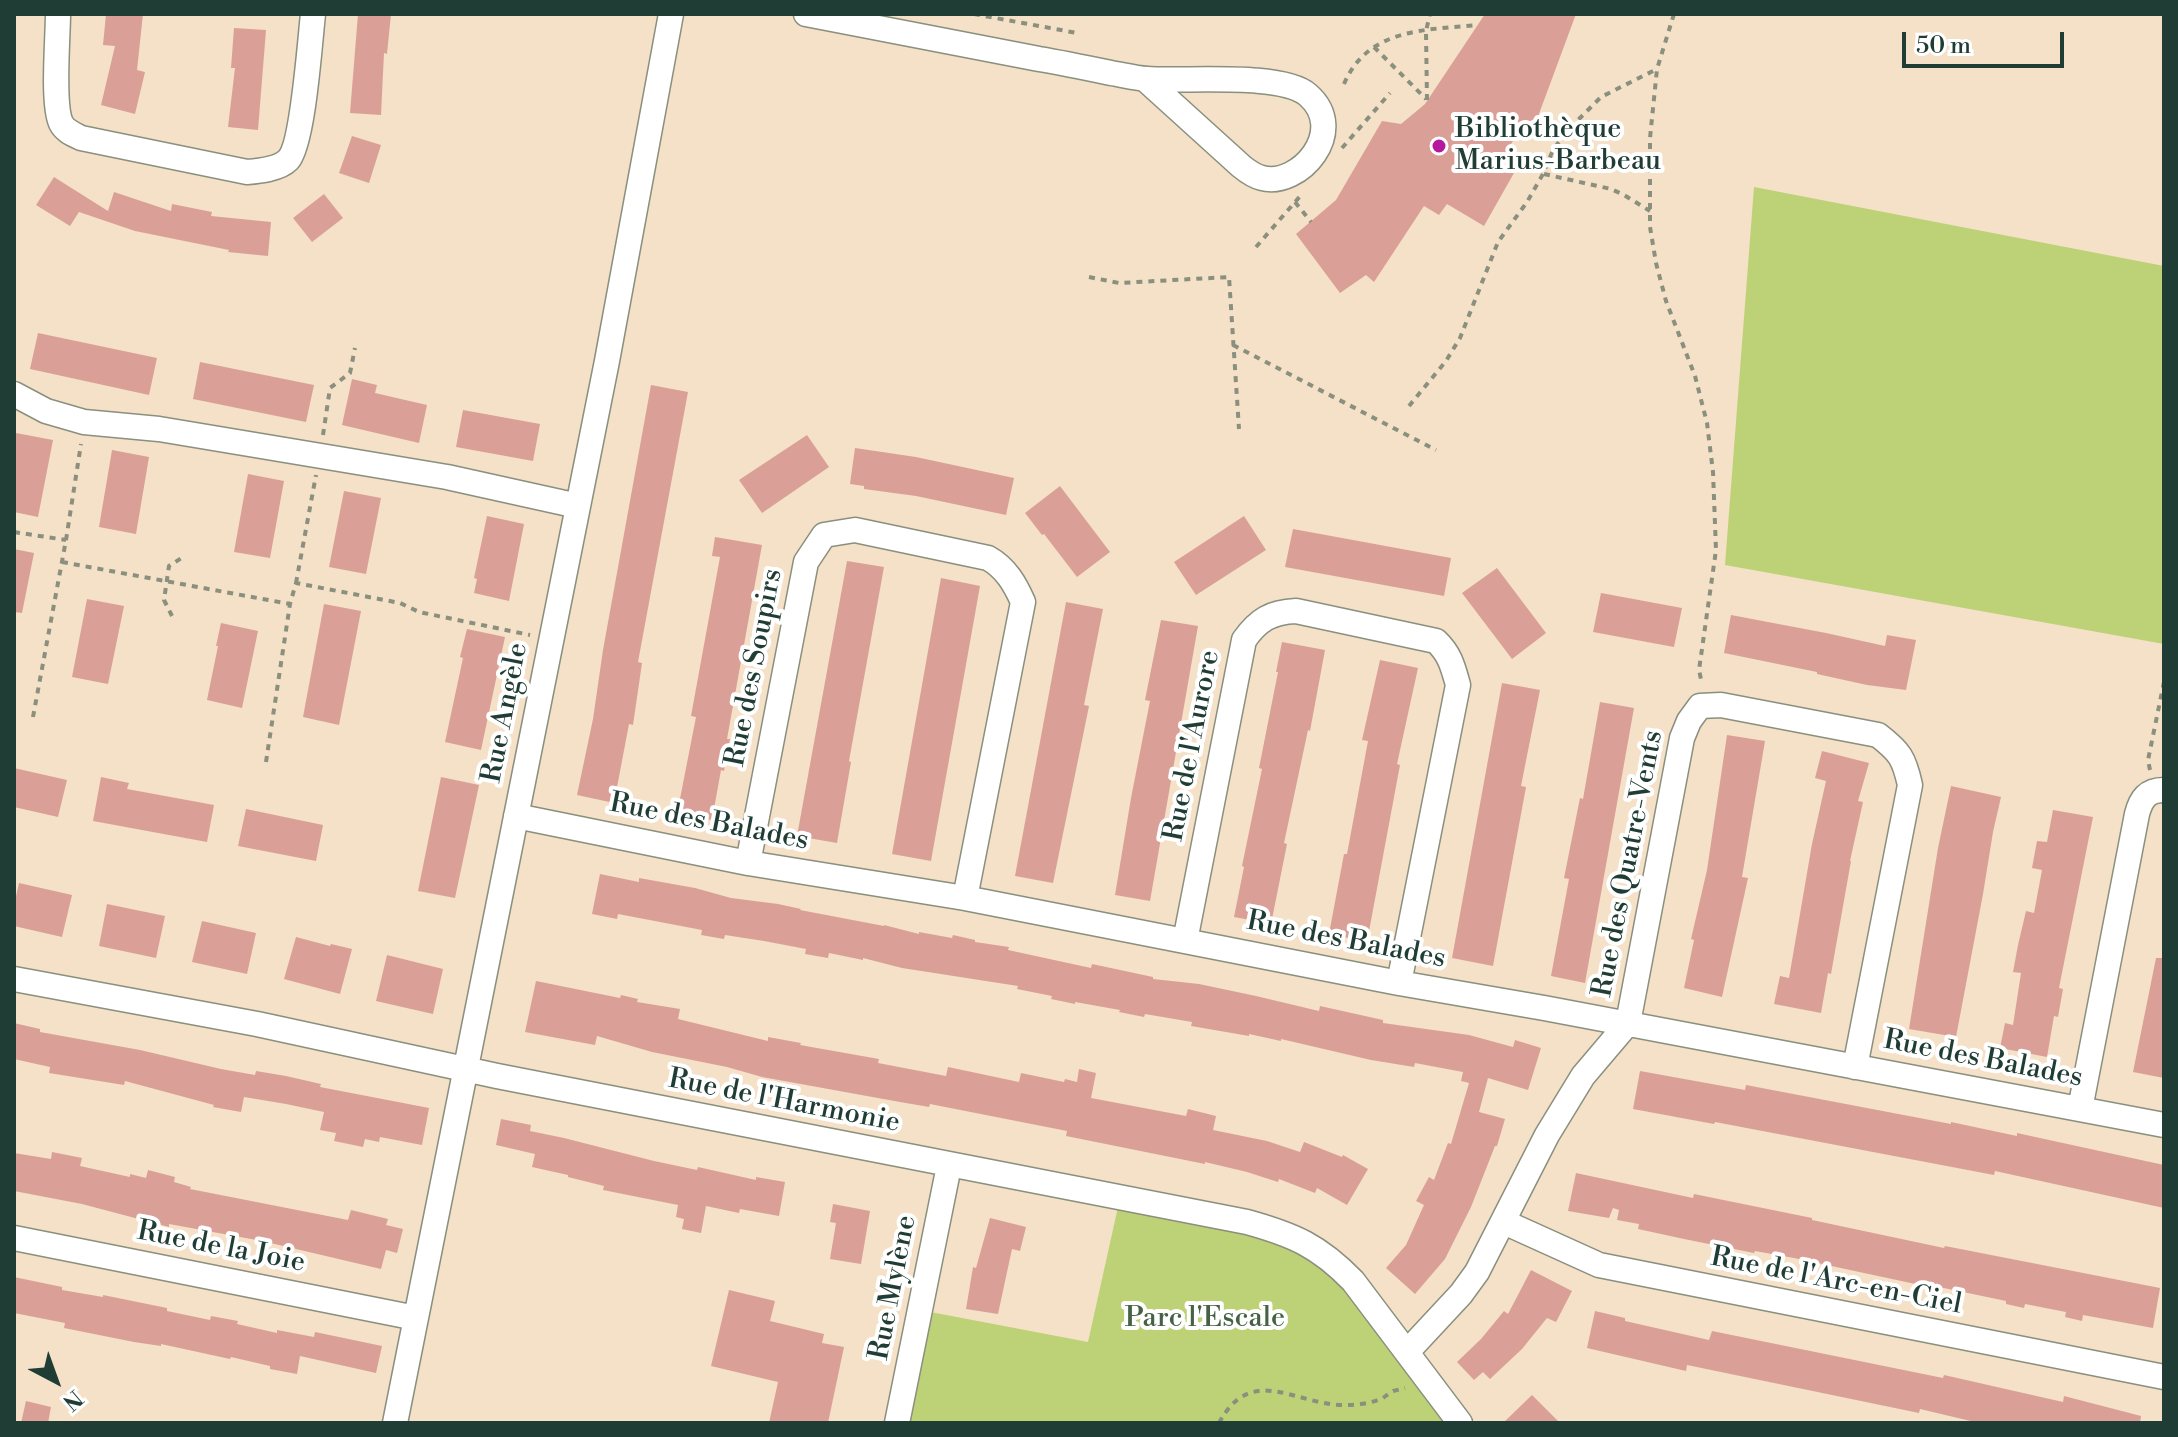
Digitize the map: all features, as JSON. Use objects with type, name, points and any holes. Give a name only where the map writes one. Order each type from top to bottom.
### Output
[{"type":"street","points":[[58,14],[57,105],[62,125],[67,131],[81,138],[247,172],[286,163],[291,155],[298,130],[313,14]]},
{"type":"street","name":"Rue Angèle","points":[[395,1423],[607,361],[671,14]]},
{"type":"street","points":[[806,14],[1145,79],[1212,79],[1297,88],[1306,93],[1321,111],[1325,130],[1320,144],[1302,166],[1290,174],[1264,179],[1252,175],[1241,166],[1145,79]]},
{"type":"street","points":[[14,394],[46,411],[84,422],[159,429],[447,477],[578,506]]},
{"type":"street","name":"Rue des Soupirs","points":[[748,863],[806,562],[824,535],[855,530],[988,558],[1013,580],[1023,602],[965,898]]},
{"type":"street","name":"Rue de l'Aurore","points":[[1185,941],[1244,640],[1256,624],[1280,611],[1296,611],[1436,641],[1452,661],[1458,685],[1399,983]]},
{"type":"street","name":"Rue des Quatre-Vents","points":[[1407,1352],[1477,1272],[1547,1135],[1576,1087],[1628,1023],[1682,738],[1700,706],[1721,705],[1878,735],[1905,761],[1910,785],[1855,1067]]},
{"type":"street","points":[[2080,1109],[2137,814],[2143,798],[2160,790]]},
{"type":"street","name":"Rue des Balades","points":[[516,816],[748,863],[965,898],[1399,983],[1628,1023],[2164,1125]]},
{"type":"street","name":"Rue de l'Harmonie","points":[[14,979],[257,1024],[465,1069],[1281,1231],[1311,1245],[1353,1281],[1460,1423]]},
{"type":"street","name":"Rue Mylène","points":[[897,1423],[949,1166]]},
{"type":"street","name":"Rue de l'Arc-en-Ciel","points":[[1504,1222],[1599,1265],[2164,1377]]},
{"type":"street","name":"Rue de la Joie","points":[[14,1238],[416,1318]]},
{"type":"path","points":[[974,14],[1077,33]]},
{"type":"path","points":[[1374,47],[1427,100],[1426,31],[1430,14]]},
{"type":"path","points":[[1674,14],[1657,69],[1650,138],[1650,227],[1666,301],[1695,376],[1707,423],[1713,472],[1716,550],[1699,670],[1703,684]]},
{"type":"path","points":[[1344,84],[1354,65],[1379,43],[1400,34],[1478,25]]},
{"type":"path","points":[[1409,406],[1446,361],[1460,338],[1498,242],[1527,202],[1553,150],[1566,132],[1601,97],[1657,69]]},
{"type":"path","points":[[1543,174],[1611,189],[1650,211]]},
{"type":"path","points":[[1295,202],[1311,222]]},
{"type":"path","points":[[1089,277],[1119,283],[1229,277],[1239,429]]},
{"type":"path","points":[[1233,345],[1436,450]]},
{"type":"path","points":[[33,717],[84,422]]},
{"type":"path","points":[[14,532],[66,540]]},
{"type":"path","points":[[172,616],[164,600],[166,581],[169,566],[183,557]]},
{"type":"path","points":[[62,562],[290,604]]},
{"type":"path","points":[[266,762],[290,604],[296,583],[400,603],[419,612],[552,640]]},
{"type":"path","points":[[2160,790],[2148,760],[2164,682]]},
{"type":"path","points":[[1219,1423],[1231,1405],[1253,1390],[1336,1405],[1363,1404],[1402,1390],[1423,1373]]},
{"type":"green space","points":[[1754,187],[2164,266],[2164,644],[1725,565]]},
{"type":"green space","name":"Parc l'Escale","points":[[1120,1198],[1311,1245],[1460,1423],[897,1423],[920,1310],[1088,1342]]},
{"type":"building","points":[[106,14],[143,14],[137,70],[145,72],[135,114],[101,105],[115,46],[103,45]]},
{"type":"building","points":[[358,14],[391,14],[387,54],[384,53],[381,115],[350,113]]},
{"type":"building","name":"Bibliothèque Marius-Barbeau","points":[[1485,14],[1576,14],[1533,130],[1521,128],[1500,162],[1514,173],[1484,226],[1447,204],[1439,215],[1424,206],[1374,282],[1366,275],[1340,293],[1296,234],[1336,200],[1382,121],[1401,124],[1425,104]]},
{"type":"building","points":[[234,28],[266,30],[258,130],[228,127],[235,68],[231,68]]},
{"type":"building","points":[[352,136],[381,145],[369,183],[339,173]]},
{"type":"building","points":[[54,177],[108,211],[114,192],[171,211],[172,204],[212,212],[211,216],[271,222],[268,256],[228,252],[135,231],[79,212],[70,226],[36,205]]},
{"type":"building","points":[[324,194],[343,218],[312,242],[293,218]]},
{"type":"building","points":[[38,333],[157,358],[149,395],[30,369]]},
{"type":"building","points":[[200,362],[314,385],[306,422],[193,399]]},
{"type":"building","points":[[352,379],[377,385],[375,393],[427,405],[419,443],[342,425]]},
{"type":"building","points":[[651,385],[688,392],[638,662],[642,663],[633,725],[629,724],[614,803],[577,795]]},
{"type":"building","points":[[463,410],[540,424],[533,461],[456,447]]},
{"type":"building","points":[[16,433],[53,440],[38,517],[14,512]]},
{"type":"building","points":[[807,435],[829,467],[762,513],[739,480]]},
{"type":"building","points":[[855,448],[916,457],[1014,478],[1006,515],[850,484]]},
{"type":"building","points":[[112,450],[149,457],[136,534],[99,527]]},
{"type":"building","points":[[248,474],[284,481],[270,558],[234,552]]},
{"type":"building","points":[[1060,486],[1110,552],[1077,577],[1025,513]]},
{"type":"building","points":[[344,491],[381,498],[366,574],[329,567]]},
{"type":"building","points":[[487,516],[524,524],[509,601],[474,593],[477,579],[474,578]]},
{"type":"building","points":[[1244,516],[1266,550],[1196,595],[1174,562]]},
{"type":"building","points":[[1293,529],[1451,558],[1444,596],[1285,567]]},
{"type":"building","points":[[715,537],[762,545],[727,739],[730,739],[712,820],[677,814],[696,717],[691,716],[720,557],[712,556]]},
{"type":"building","points":[[14,549],[34,553],[22,613],[14,612]]},
{"type":"building","points":[[847,561],[884,567],[837,843],[797,836]]},
{"type":"building","points":[[1497,568],[1546,633],[1512,659],[1462,593]]},
{"type":"building","points":[[941,578],[980,586],[931,861],[892,854]]},
{"type":"building","points":[[1601,593],[1682,608],[1674,647],[1593,632]]},
{"type":"building","points":[[87,599],[124,606],[108,684],[72,677]]},
{"type":"building","points":[[1066,602],[1103,609],[1084,705],[1089,706],[1053,883],[1015,876]]},
{"type":"building","points":[[324,604],[361,611],[339,725],[303,717]]},
{"type":"building","points":[[1731,615],[1885,646],[1887,635],[1916,640],[1906,690],[1867,685],[1724,653]]},
{"type":"building","points":[[1161,620],[1198,626],[1150,901],[1115,895],[1150,701],[1145,700]]},
{"type":"building","points":[[221,623],[258,631],[242,708],[207,700]]},
{"type":"building","points":[[467,629],[505,637],[481,750],[445,742]]},
{"type":"building","points":[[1282,642],[1325,650],[1284,843],[1287,844],[1271,924],[1234,917]]},
{"type":"building","points":[[1380,660],[1418,668],[1397,764],[1400,765],[1367,942],[1329,934],[1368,741],[1362,740]]},
{"type":"building","points":[[1502,683],[1540,690],[1521,786],[1526,787],[1493,966],[1452,958]]},
{"type":"building","points":[[1600,702],[1634,708],[1585,983],[1551,976],[1569,879],[1564,878],[1580,798],[1583,799]]},
{"type":"building","points":[[1727,735],[1765,741],[1742,877],[1748,878],[1722,997],[1684,988],[1694,940],[1691,939],[1707,870]]},
{"type":"building","points":[[1822,751],[1869,763],[1858,801],[1863,802],[1821,1013],[1774,1004],[1780,976],[1789,978],[1826,781],[1815,778]]},
{"type":"building","points":[[14,768],[67,780],[58,817],[14,807]]},
{"type":"building","points":[[101,777],[129,783],[127,789],[214,805],[207,842],[93,821]]},
{"type":"building","points":[[441,777],[479,785],[455,898],[418,891]]},
{"type":"building","points":[[1951,786],[2001,797],[1956,1037],[1909,1029]]},
{"type":"building","points":[[246,809],[323,825],[316,861],[238,846]]},
{"type":"building","points":[[2053,810],[2093,817],[2059,988],[2063,989],[2058,1017],[2054,1016],[2047,1057],[2000,1048],[2005,1023],[2013,1025],[2021,973],[2013,972],[2018,945],[2026,911],[2034,913],[2042,870],[2032,868],[2037,841],[2047,842]]},
{"type":"building","points":[[600,874],[695,888],[731,898],[778,904],[919,934],[952,938],[953,935],[1091,968],[1092,964],[1319,1011],[1320,1006],[1383,1020],[1383,1023],[1469,1035],[1513,1047],[1515,1040],[1541,1048],[1528,1090],[1488,1078],[1479,1112],[1505,1119],[1497,1146],[1445,1259],[1415,1294],[1386,1268],[1406,1245],[1424,1205],[1416,1201],[1429,1177],[1434,1180],[1448,1143],[1451,1144],[1469,1083],[1461,1081],[1463,1072],[1415,1063],[1414,1067],[1371,1060],[1281,1039],[1191,1026],[1192,1022],[1075,1004],[1017,989],[1018,986],[902,968],[863,958],[829,953],[828,958],[805,954],[806,949],[725,935],[724,939],[701,935],[702,930],[618,914],[617,919],[592,914]]},
{"type":"building","points":[[19,883],[72,895],[62,937],[14,926],[14,905]]},
{"type":"building","points":[[107,904],[165,916],[156,958],[99,946]]},
{"type":"building","points":[[202,921],[256,933],[247,974],[192,962]]},
{"type":"building","points":[[296,937],[352,949],[340,994],[284,979]]},
{"type":"building","points":[[387,955],[443,969],[433,1014],[376,1001]]},
{"type":"building","points":[[2156,958],[2164,958],[2164,1078],[2133,1072]]},
{"type":"building","points":[[536,981],[620,998],[621,995],[638,999],[637,1002],[680,1009],[678,1019],[768,1041],[768,1037],[801,1043],[879,1059],[878,1063],[946,1076],[948,1067],[1019,1082],[1021,1073],[1077,1082],[1079,1069],[1096,1073],[1091,1098],[1186,1116],[1188,1109],[1216,1116],[1213,1130],[1267,1141],[1300,1152],[1304,1142],[1343,1155],[1368,1169],[1347,1205],[1317,1188],[1315,1193],[1279,1179],[1278,1182],[1205,1162],[1066,1136],[1067,1131],[930,1104],[929,1107],[762,1077],[597,1036],[595,1045],[525,1032]]},
{"type":"building","points":[[14,1023],[40,1029],[40,1032],[221,1069],[286,1076],[321,1084],[320,1087],[429,1108],[422,1145],[380,1137],[379,1142],[365,1139],[363,1147],[334,1141],[336,1133],[320,1130],[324,1112],[286,1104],[244,1097],[241,1112],[125,1081],[124,1085],[49,1073],[50,1067],[14,1059]]},
{"type":"building","points":[[1640,1071],[1745,1090],[1746,1085],[2017,1136],[2017,1133],[2164,1165],[2164,1208],[1995,1171],[1994,1175],[1633,1109]]},
{"type":"building","points":[[501,1119],[531,1125],[530,1131],[654,1161],[756,1180],[756,1177],[785,1182],[779,1216],[740,1209],[739,1213],[706,1206],[701,1233],[682,1229],[684,1219],[676,1217],[678,1205],[603,1190],[604,1186],[532,1167],[535,1154],[496,1145]]},
{"type":"building","points":[[52,1152],[82,1158],[80,1166],[130,1177],[130,1174],[146,1178],[148,1170],[175,1177],[174,1182],[190,1189],[348,1220],[351,1210],[388,1219],[386,1225],[403,1229],[397,1253],[386,1250],[381,1269],[262,1241],[169,1224],[169,1227],[82,1204],[14,1191],[14,1153],[51,1159]]},
{"type":"building","points":[[1576,1173],[1693,1198],[1694,1194],[1812,1218],[1944,1248],[2160,1288],[2153,1328],[2083,1315],[2082,1321],[2065,1317],[2066,1312],[2025,1304],[2024,1308],[2006,1304],[2006,1301],[1920,1283],[1638,1229],[1639,1224],[1617,1220],[1619,1210],[1613,1208],[1609,1218],[1568,1211]]},
{"type":"building","points":[[833,1204],[870,1211],[861,1264],[830,1259],[836,1223],[830,1222]]},
{"type":"building","points":[[990,1218],[1026,1227],[1020,1251],[1012,1249],[998,1314],[966,1309],[973,1267],[976,1268]]},
{"type":"building","points":[[1531,1270],[1572,1291],[1556,1322],[1547,1318],[1522,1349],[1490,1379],[1483,1372],[1474,1380],[1457,1362],[1504,1311],[1508,1314]]},
{"type":"building","points":[[14,1277],[62,1287],[62,1290],[167,1308],[167,1311],[210,1320],[211,1316],[238,1321],[237,1324],[277,1333],[277,1330],[314,1337],[315,1332],[382,1346],[376,1373],[300,1356],[297,1374],[231,1357],[64,1328],[65,1323],[14,1313]]},
{"type":"building","points":[[729,1290],[775,1301],[770,1321],[824,1334],[822,1343],[844,1347],[828,1423],[769,1423],[778,1382],[711,1366]]},
{"type":"building","points":[[1595,1311],[1709,1340],[1712,1331],[1943,1378],[1944,1375],[2063,1402],[2064,1396],[2141,1416],[2140,1423],[1979,1423],[1687,1365],[1686,1371],[1587,1348]]},
{"type":"building","points":[[1532,1395],[1560,1423],[1503,1423]]},
{"type":"building","points":[[26,1401],[51,1407],[48,1423],[21,1423]]},
{"type":"place","name":"Bibliothèque Marius-Barbeau","points":[[1439,146]]}]
